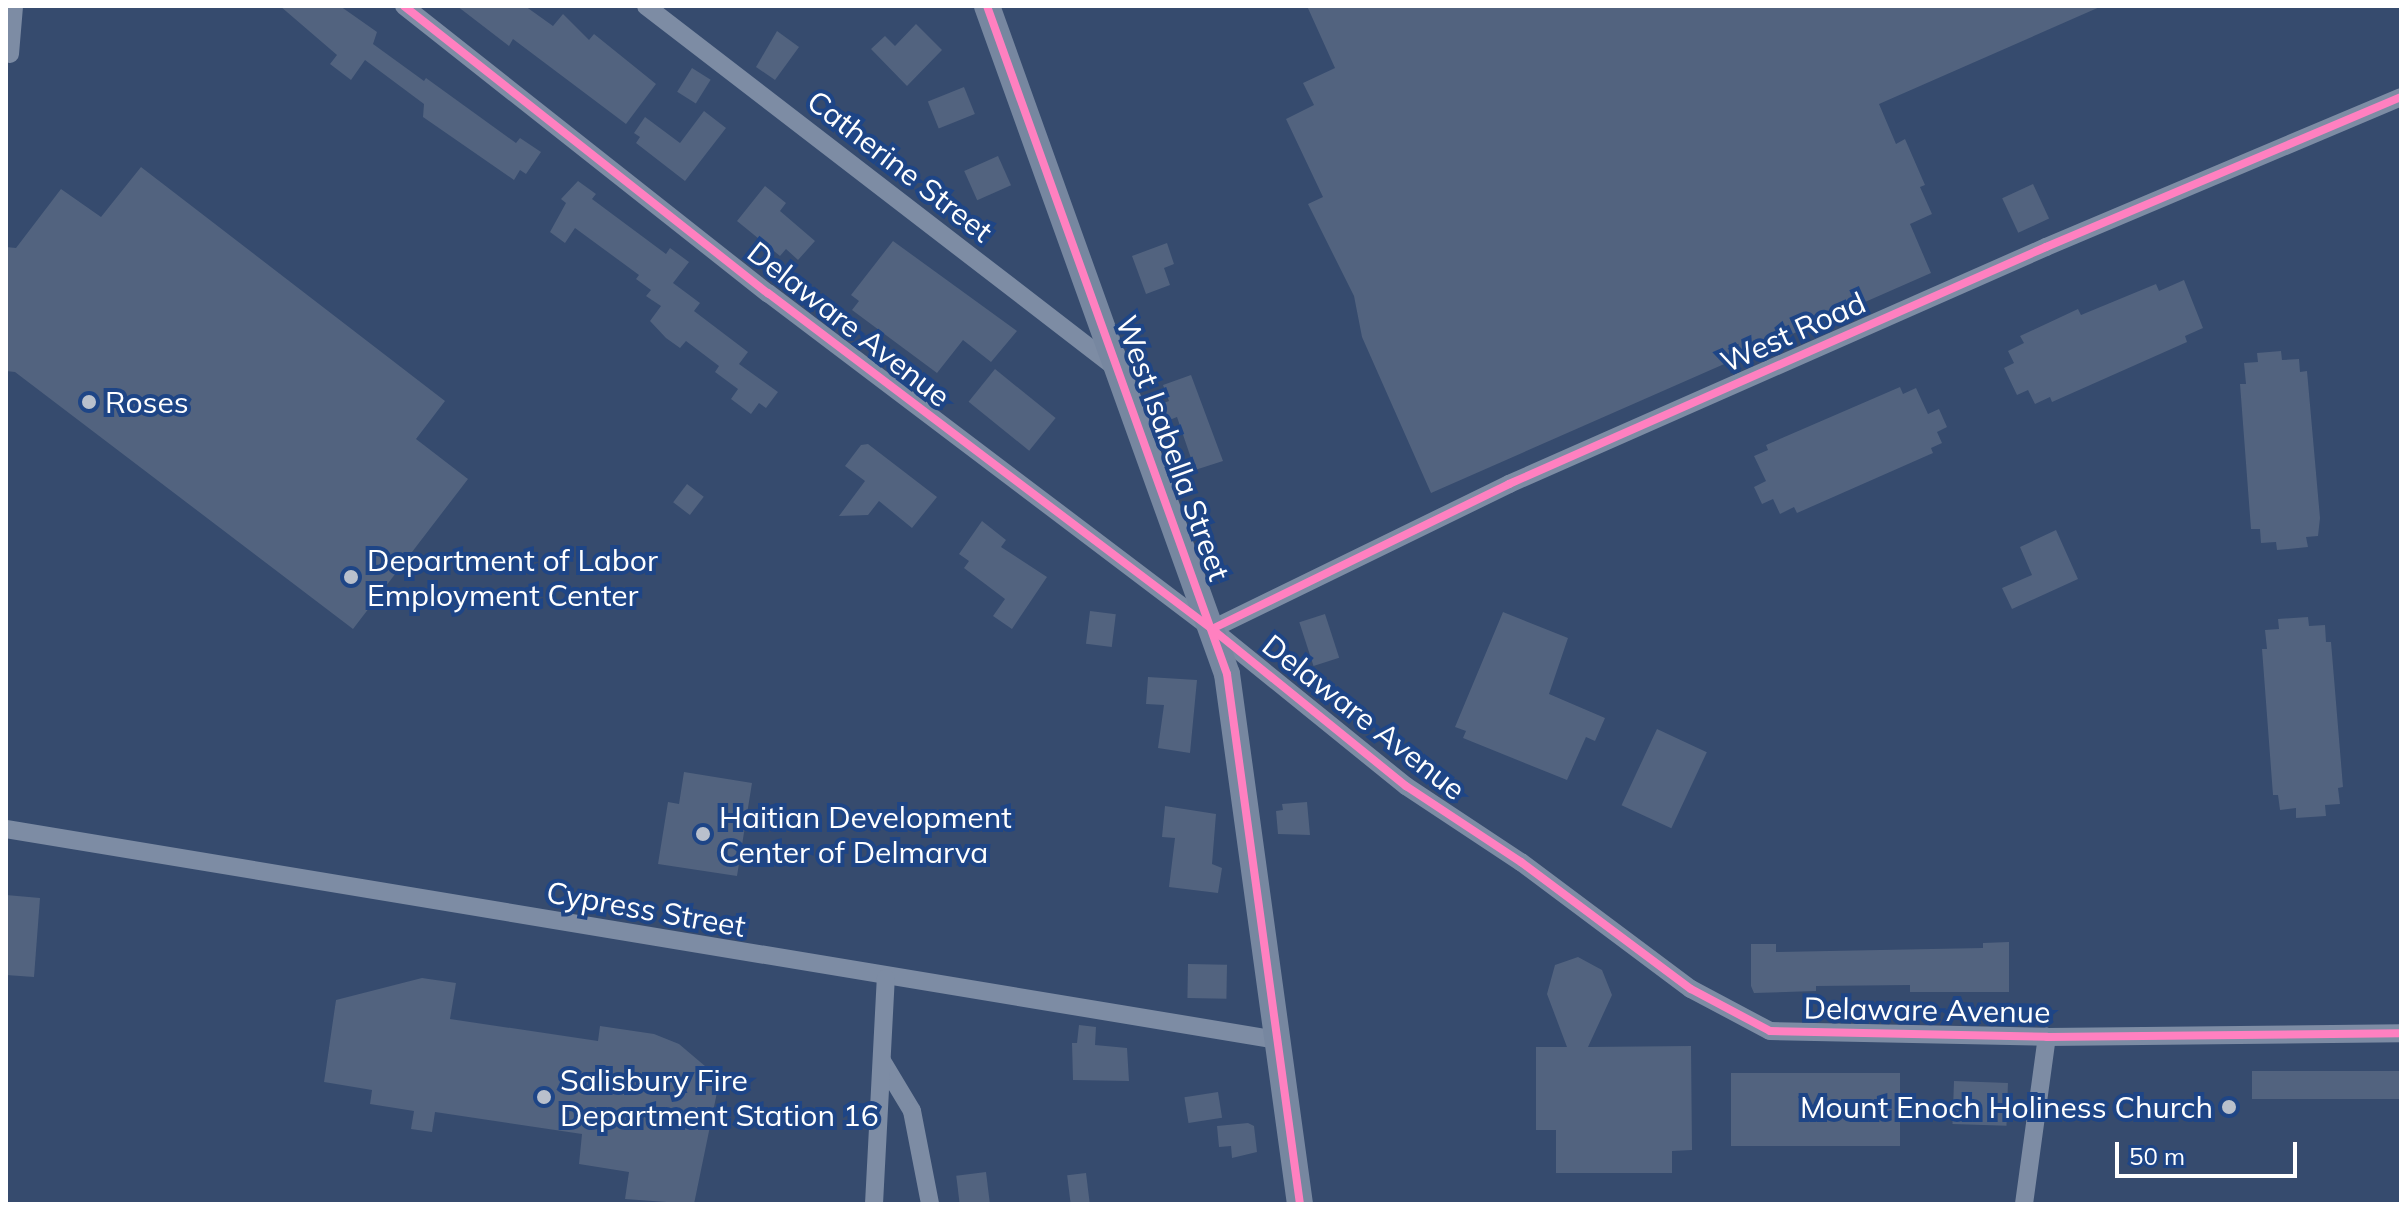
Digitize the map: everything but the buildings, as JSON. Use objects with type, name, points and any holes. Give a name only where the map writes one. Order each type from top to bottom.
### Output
[{"type":"street","points":[[10,54],[14,6]]},
{"type":"street","name":"Delaware Avenue","points":[[404,6],[768,293],[1212,629],[1406,786],[1521,862],[1691,989],[1770,1031],[2047,1037],[2401,1033]]},
{"type":"street","name":"Catherine Street","points":[[646,6],[1120,370]]},
{"type":"street","name":"West Isabella Street","points":[[987,6],[1212,629],[1237,727],[1300,1204]]},
{"type":"street","name":"West Road","points":[[1212,629],[1509,484],[2046,247],[2401,97]]},
{"type":"street","name":"Cypress Street","points":[[6,829],[886,978],[1278,1040]]},
{"type":"street","points":[[874,1204],[886,978]]},
{"type":"street","points":[[2024,1204],[2047,1037]]},
{"type":"street","points":[[882,1060],[912,1111],[930,1204]]},
{"type":"cycle path","points":[[404,6],[768,293],[1212,629],[1406,786],[1521,862],[1691,989],[1770,1031],[2047,1037],[2401,1033]]},
{"type":"cycle path","points":[[987,6],[1227,674],[1300,1204]]},
{"type":"cycle path","points":[[1212,629],[1509,484],[2046,247],[2401,97]]},
{"type":"place","name":"Roses","points":[[89,402]]},
{"type":"place","name":"Department of Labor Employment Center","points":[[351,577]]},
{"type":"place","name":"Haitian Development Center of Delmarva","points":[[703,834]]},
{"type":"place","name":"Salisbury Fire Department Station 16","points":[[544,1097]]},
{"type":"place","name":"Mount Enoch Holiness Church","points":[[2229,1107]]}]
